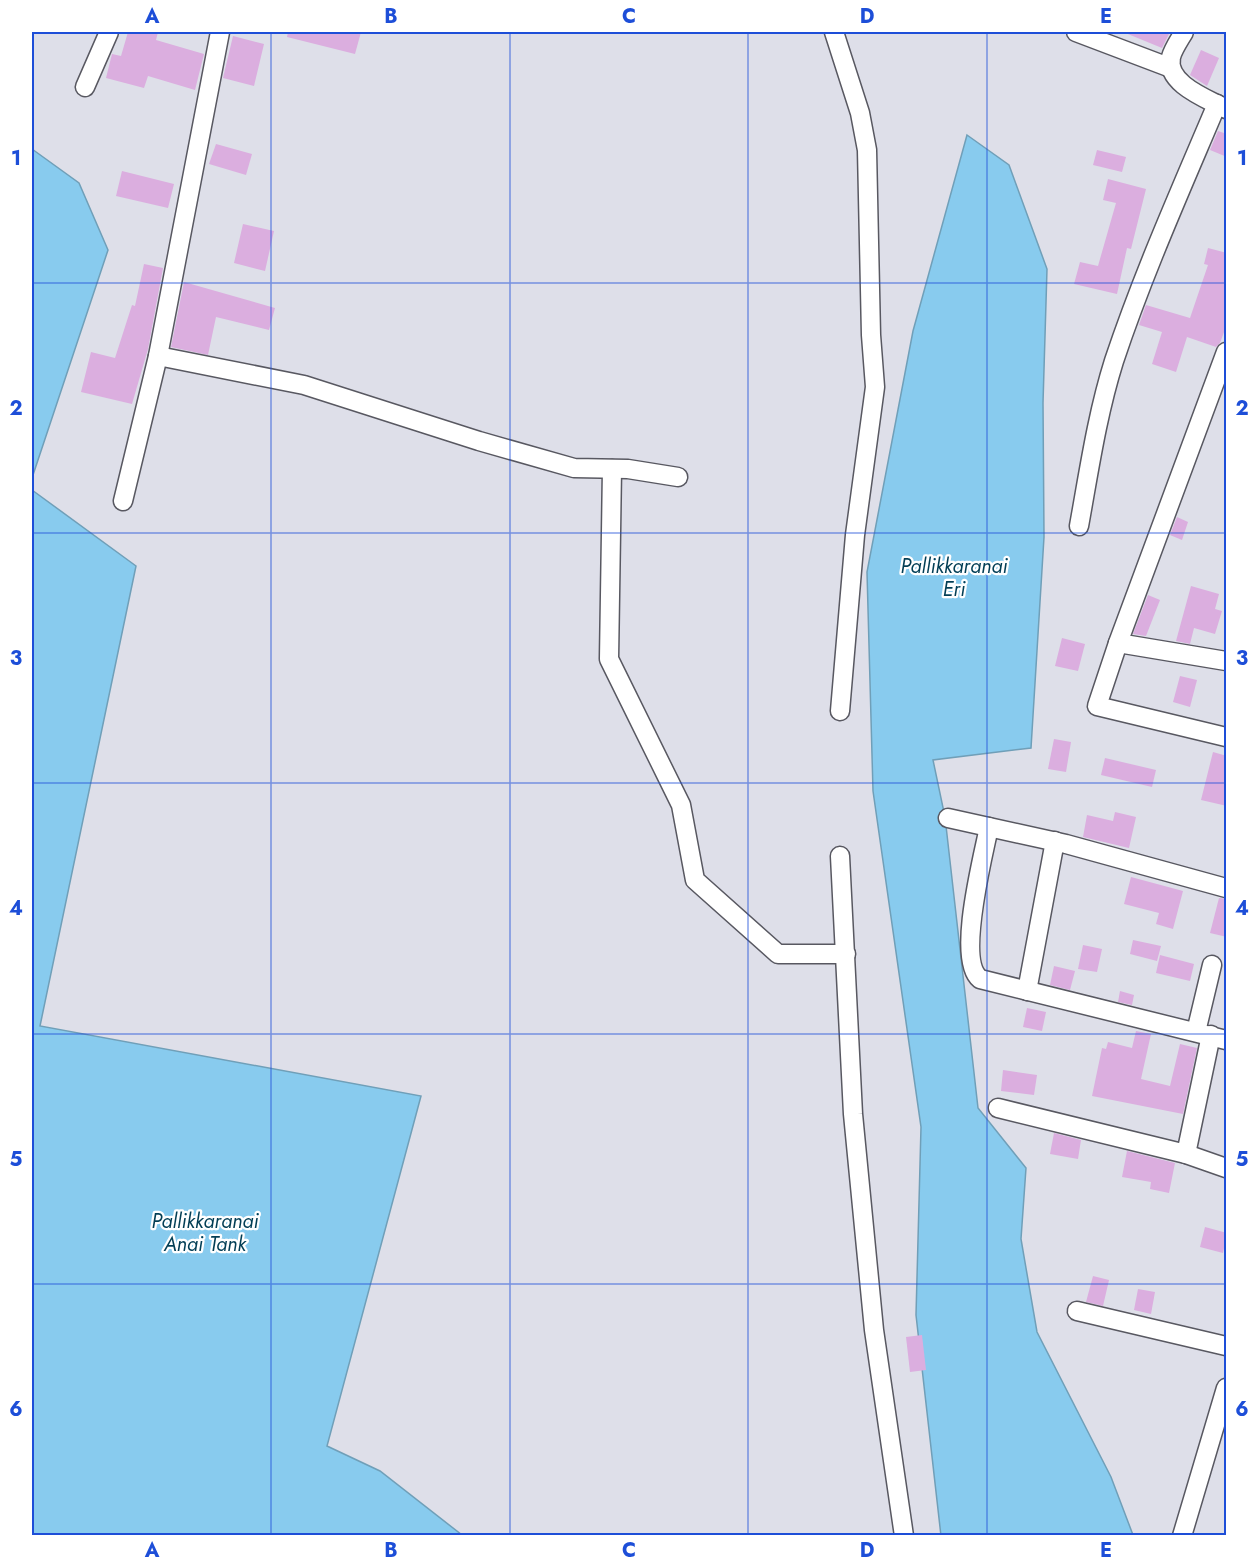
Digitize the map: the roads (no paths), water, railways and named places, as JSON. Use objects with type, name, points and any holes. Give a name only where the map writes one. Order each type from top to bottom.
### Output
[{"type":"street","points":[[85,87],[109,32]]},
{"type":"street","points":[[123,501],[158,356],[220,32]]},
{"type":"street","points":[[1076,32],[1171,69]]},
{"type":"street","points":[[1079,526],[1097,427],[1114,362],[1164,228],[1222,106],[1177,80],[1171,69],[1171,57],[1184,32]]},
{"type":"street","points":[[837,33],[860,114],[867,150],[871,335],[875,387],[855,535],[840,711]]},
{"type":"street","points":[[1227,352],[1118,643],[1097,706],[1227,737]]},
{"type":"street","points":[[158,356],[304,385],[479,441],[574,468],[612,469],[678,477]]},
{"type":"street","points":[[612,469],[609,659],[681,805],[695,880],[778,954],[846,954]]},
{"type":"street","points":[[1118,643],[1225,657]]},
{"type":"street","points":[[948,818],[1055,841],[1227,888]]},
{"type":"street","points":[[989,827],[972,918],[970,967],[980,979],[1211,1036]]},
{"type":"street","points":[[1027,991],[1055,841]]},
{"type":"street","points":[[840,856],[853,1114],[874,1330],[904,1536]]},
{"type":"street","points":[[1186,1155],[1211,1036],[1212,965]]},
{"type":"street","points":[[998,1108],[1186,1155],[1227,1168]]},
{"type":"street","points":[[1077,1311],[1227,1346]]},
{"type":"street","points":[[1182,1536],[1227,1388]]},
{"type":"water","name":"Pallikkaranai Eri","points":[[967,135],[1009,165],[1047,269],[1043,403],[1044,537],[1031,748],[933,760],[945,817],[978,1108],[1026,1168],[1021,1239],[1037,1332],[1111,1477],[1133,1535],[941,1536],[916,1315],[921,1127],[873,791],[867,572],[913,331]]},
{"type":"water","points":[[32,149],[79,183],[108,250],[32,478]]},
{"type":"water","name":"Pallikkaranai Anai Tank","points":[[32,490],[136,566],[40,1026],[421,1096],[327,1446],[380,1471],[462,1535],[32,1535]]}]
